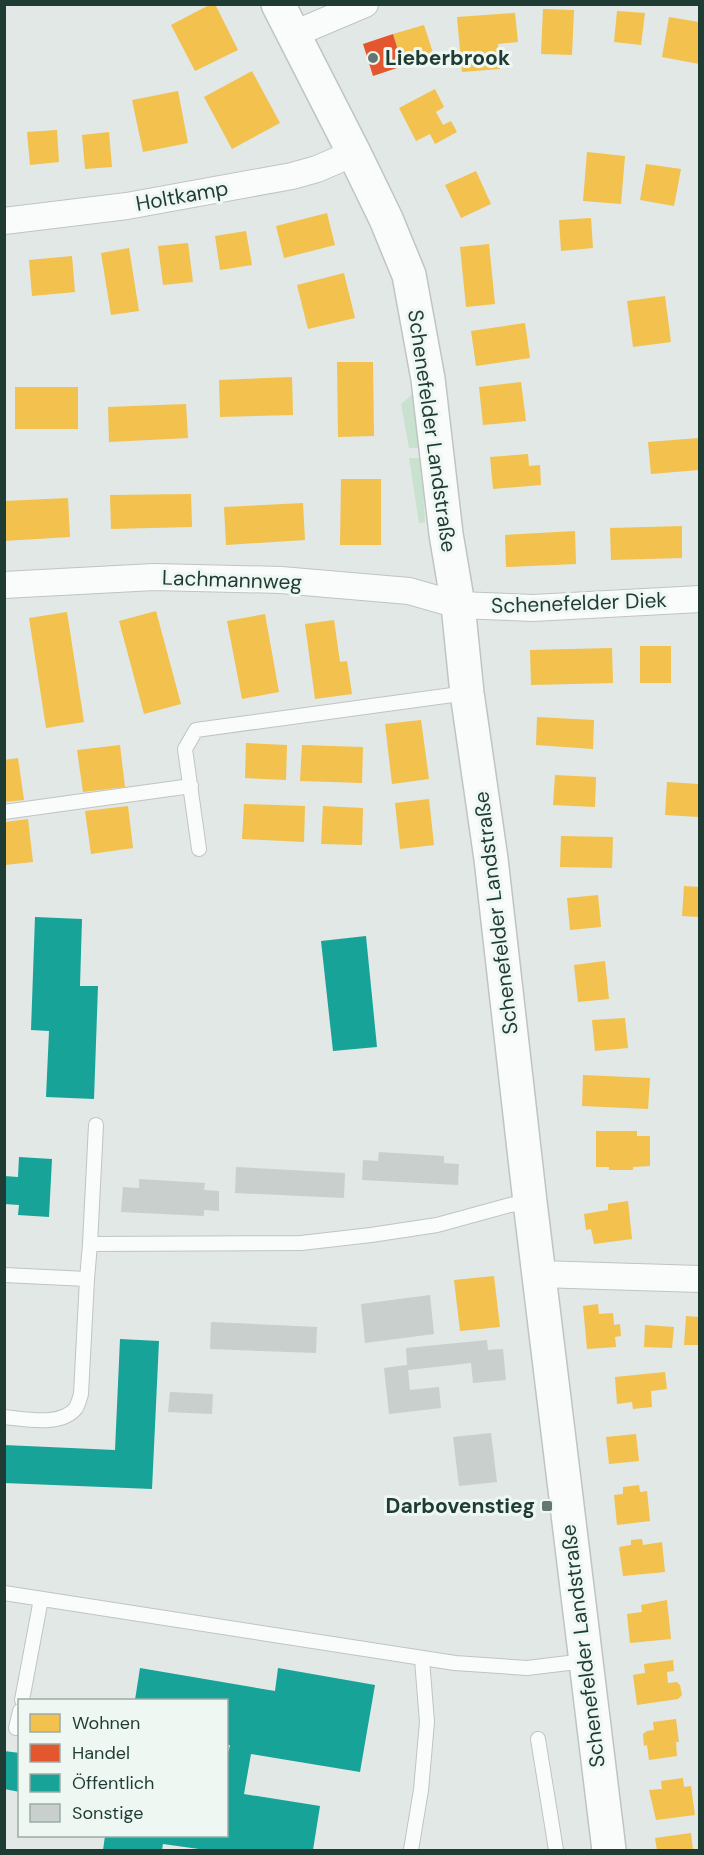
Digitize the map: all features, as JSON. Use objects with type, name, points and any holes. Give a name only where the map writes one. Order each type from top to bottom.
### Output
[{"type":"street","name":"Schenefelder Landstraße","points":[[278,4],[386,219],[409,275],[433,408],[446,534],[458,605],[467,693],[491,859],[609,1851]]},
{"type":"street","points":[[294,34],[365,4]]},
{"type":"street","name":"Holtkamp","points":[[4,221],[127,206],[292,177],[317,170],[354,153]]},
{"type":"street","name":"Lachmannweg","points":[[4,585],[154,577],[271,580],[409,591],[458,605]]},
{"type":"street","name":"Schenefelder Diek","points":[[458,605],[533,608],[699,599]]},
{"type":"street","points":[[539,1274],[699,1279]]},
{"type":"lane","points":[[199,849],[185,748],[196,730],[467,693]]},
{"type":"lane","points":[[4,812],[190,786]]},
{"type":"lane","points":[[4,1418],[50,1420],[65,1416],[76,1407],[81,1394],[96,1125]]},
{"type":"lane","points":[[90,1244],[312,1241],[437,1225],[510,1205],[530,1202]]},
{"type":"lane","points":[[4,1275],[87,1279]]},
{"type":"lane","points":[[4,1593],[422,1659],[492,1667],[527,1668],[585,1661]]},
{"type":"lane","points":[[21,1699],[41,1599]]},
{"type":"lane","points":[[411,1851],[421,1790],[427,1722],[422,1659]]},
{"type":"lane","points":[[16,1728],[18,1720]]},
{"type":"lane","points":[[538,1739],[556,1851]]},
{"type":"green space","points":[[416,391],[421,448],[409,448],[401,404]]},
{"type":"green space","points":[[409,458],[421,458],[425,522],[419,523]]},
{"type":"building: Wohnen","points":[[215,4],[238,50],[195,71],[171,25]]},
{"type":"building: Wohnen","points":[[543,9],[574,10],[572,55],[541,54]]},
{"type":"building: Wohnen","points":[[617,11],[645,13],[641,45],[614,42]]},
{"type":"building: Wohnen","points":[[515,13],[518,42],[498,44],[500,69],[462,72],[457,17]]},
{"type":"building: Wohnen","points":[[669,17],[699,22],[699,64],[662,57]]},
{"type":"building: Wohnen","points":[[424,25],[434,56],[403,66],[393,34]]},
{"type":"building: Wohnen","points":[[252,71],[280,123],[232,149],[204,97]]},
{"type":"building: Wohnen","points":[[435,89],[444,107],[436,112],[443,125],[451,121],[457,132],[435,144],[430,134],[416,141],[399,108]]},
{"type":"building: Wohnen","points":[[178,91],[188,143],[143,152],[132,100]]},
{"type":"building: Wohnen","points":[[57,130],[59,162],[30,165],[27,132]]},
{"type":"building: Wohnen","points":[[109,132],[112,167],[85,169],[82,135]]},
{"type":"building: Wohnen","points":[[587,152],[625,156],[621,204],[583,201]]},
{"type":"building: Wohnen","points":[[646,164],[681,169],[674,206],[640,200]]},
{"type":"building: Wohnen","points":[[476,171],[491,204],[461,218],[445,185]]},
{"type":"building: Wohnen","points":[[327,213],[335,245],[284,258],[276,226]]},
{"type":"building: Wohnen","points":[[591,218],[593,248],[561,251],[559,220]]},
{"type":"building: Wohnen","points":[[246,231],[252,265],[220,270],[215,236]]},
{"type":"building: Wohnen","points":[[188,243],[193,282],[163,285],[158,246]]},
{"type":"building: Wohnen","points":[[489,244],[495,304],[466,307],[460,247]]},
{"type":"building: Wohnen","points":[[129,248],[139,311],[111,315],[101,253]]},
{"type":"building: Wohnen","points":[[72,256],[75,292],[32,296],[29,260]]},
{"type":"building: Wohnen","points":[[344,273],[355,318],[308,329],[297,285]]},
{"type":"building: Wohnen","points":[[665,296],[671,342],[633,347],[627,301]]},
{"type":"building: Wohnen","points":[[525,323],[530,358],[476,366],[471,331]]},
{"type":"building: Wohnen","points":[[337,362],[373,362],[374,436],[338,437]]},
{"type":"building: Wohnen","points":[[292,377],[293,415],[220,417],[219,380]]},
{"type":"building: Wohnen","points":[[521,382],[526,421],[483,425],[479,387]]},
{"type":"building: Wohnen","points":[[15,387],[78,387],[78,429],[15,429]]},
{"type":"building: Wohnen","points":[[186,404],[188,438],[109,442],[108,407]]},
{"type":"building: Wohnen","points":[[699,438],[699,470],[651,474],[648,442]]},
{"type":"building: Wohnen","points":[[528,454],[529,466],[540,465],[541,485],[493,489],[490,457]]},
{"type":"building: Wohnen","points":[[341,479],[381,479],[381,545],[340,545]]},
{"type":"building: Wohnen","points":[[191,494],[192,527],[111,529],[110,495]]},
{"type":"building: Wohnen","points":[[68,498],[70,537],[4,541],[4,501]]},
{"type":"building: Wohnen","points":[[303,503],[305,540],[226,545],[224,507]]},
{"type":"building: Wohnen","points":[[682,526],[682,558],[611,560],[610,528]]},
{"type":"building: Wohnen","points":[[575,531],[576,564],[506,567],[505,535]]},
{"type":"building: Wohnen","points":[[156,611],[181,704],[144,714],[119,621]]},
{"type":"building: Wohnen","points":[[67,612],[84,722],[46,728],[29,618]]},
{"type":"building: Wohnen","points":[[265,614],[279,692],[242,699],[227,621]]},
{"type":"building: Wohnen","points":[[334,620],[340,662],[347,661],[352,694],[315,699],[305,624]]},
{"type":"building: Wohnen","points":[[640,646],[671,646],[671,683],[640,683]]},
{"type":"building: Wohnen","points":[[612,648],[613,683],[531,685],[530,650]]},
{"type":"building: Wohnen","points":[[537,717],[594,720],[593,749],[536,745]]},
{"type":"building: Wohnen","points":[[421,720],[429,779],[392,784],[385,724]]},
{"type":"building: Wohnen","points":[[246,743],[287,745],[286,780],[245,778]]},
{"type":"building: Wohnen","points":[[120,745],[125,787],[83,792],[77,750]]},
{"type":"building: Wohnen","points":[[302,745],[363,747],[362,783],[300,781]]},
{"type":"building: Wohnen","points":[[18,758],[24,800],[4,802],[4,760]]},
{"type":"building: Wohnen","points":[[555,775],[596,777],[595,807],[553,805]]},
{"type":"building: Wohnen","points":[[667,782],[699,784],[699,817],[665,815]]},
{"type":"building: Wohnen","points":[[429,799],[434,845],[400,849],[395,803]]},
{"type":"building: Wohnen","points":[[244,804],[305,806],[304,842],[242,839]]},
{"type":"building: Wohnen","points":[[128,806],[133,848],[91,854],[85,811]]},
{"type":"building: Wohnen","points":[[323,806],[363,808],[362,845],[321,844]]},
{"type":"building: Wohnen","points":[[28,819],[33,862],[5,865],[5,822]]},
{"type":"building: Wohnen","points":[[561,836],[613,837],[612,868],[560,867]]},
{"type":"building: Wohnen","points":[[684,886],[699,887],[699,917],[682,916]]},
{"type":"building: Wohnen","points":[[598,895],[601,927],[570,930],[567,898]]},
{"type":"building: Wohnen","points":[[605,961],[609,999],[578,1002],[574,965]]},
{"type":"building: Wohnen","points":[[625,1018],[628,1048],[595,1051],[592,1020]]},
{"type":"building: Wohnen","points":[[583,1075],[650,1078],[648,1109],[582,1106]]},
{"type":"building: Wohnen","points":[[596,1131],[637,1131],[637,1136],[650,1136],[650,1166],[633,1167],[633,1170],[609,1170],[609,1167],[596,1167]]},
{"type":"building: Wohnen","points":[[628,1201],[632,1239],[594,1244],[591,1229],[586,1230],[584,1214],[608,1210],[608,1204]]},
{"type":"building: Wohnen","points":[[494,1276],[500,1327],[460,1331],[454,1280]]},
{"type":"building: Wohnen","points":[[598,1304],[599,1314],[613,1313],[614,1325],[620,1324],[621,1336],[615,1337],[616,1347],[587,1349],[583,1306]]},
{"type":"building: Wohnen","points":[[686,1316],[699,1317],[699,1345],[684,1345]]},
{"type":"building: Wohnen","points":[[645,1325],[674,1327],[672,1348],[644,1347]]},
{"type":"building: Wohnen","points":[[665,1372],[667,1389],[651,1391],[652,1407],[633,1409],[632,1402],[617,1404],[615,1377]]},
{"type":"building: Wohnen","points":[[636,1434],[639,1461],[609,1464],[606,1437]]},
{"type":"building: Wohnen","points":[[639,1485],[640,1492],[647,1491],[650,1521],[617,1525],[614,1495],[623,1494],[623,1487]]},
{"type":"building: Wohnen","points":[[642,1539],[643,1545],[662,1542],[665,1572],[623,1576],[619,1547],[631,1545],[631,1540]]},
{"type":"building: Wohnen","points":[[667,1600],[671,1639],[630,1643],[627,1614],[642,1612],[641,1605]]},
{"type":"building: Wohnen","points":[[673,1660],[674,1671],[667,1672],[668,1683],[677,1682],[682,1695],[678,1699],[637,1705],[633,1675],[645,1673],[644,1664]]},
{"type":"building: Wohnen","points":[[676,1719],[679,1742],[676,1742],[677,1756],[649,1760],[643,1734],[654,1730],[653,1722]]},
{"type":"building: Wohnen","points":[[683,1778],[684,1787],[691,1786],[695,1815],[656,1820],[649,1790],[662,1789],[661,1781]]},
{"type":"building: Wohnen","points":[[691,1833],[693,1850],[657,1850],[655,1838]]},
{"type":"building: Handel","points":[[393,34],[403,66],[373,76],[363,44]]},
{"type":"building: Öffentlich","points":[[35,917],[82,919],[80,986],[98,986],[94,1099],[46,1097],[49,1031],[31,1030]]},
{"type":"building: Öffentlich","points":[[366,936],[377,1047],[333,1051],[321,941]]},
{"type":"building: Öffentlich","points":[[19,1157],[52,1159],[49,1217],[18,1215],[19,1205],[4,1204],[4,1176],[18,1177]]},
{"type":"building: Öffentlich","points":[[120,1339],[159,1341],[152,1489],[4,1483],[4,1445],[115,1450]]},
{"type":"building: Öffentlich","points":[[140,1668],[275,1691],[278,1668],[375,1685],[360,1772],[251,1754],[244,1794],[320,1806],[313,1850],[206,1850],[163,1844],[162,1850],[103,1850],[105,1837],[228,1837],[228,1754],[230,1745],[228,1745],[228,1699],[135,1699]]},
{"type":"building: Öffentlich","points":[[4,1751],[18,1753],[18,1792],[4,1789]]},
{"type":"building: Sonstige","points":[[379,1152],[444,1156],[444,1163],[459,1164],[458,1185],[362,1180],[363,1160],[378,1161]]},
{"type":"building: Sonstige","points":[[236,1167],[345,1173],[344,1198],[235,1193]]},
{"type":"building: Sonstige","points":[[139,1179],[205,1183],[204,1190],[219,1191],[219,1211],[204,1210],[204,1216],[121,1212],[123,1187],[139,1188]]},
{"type":"building: Sonstige","points":[[430,1295],[434,1334],[365,1343],[361,1304]]},
{"type":"building: Sonstige","points":[[211,1322],[317,1327],[316,1353],[210,1349]]},
{"type":"building: Sonstige","points":[[487,1340],[488,1350],[503,1349],[506,1380],[473,1383],[471,1363],[408,1370],[410,1390],[439,1387],[441,1408],[389,1414],[384,1368],[407,1365],[406,1348]]},
{"type":"building: Sonstige","points":[[170,1392],[213,1394],[212,1414],[168,1412]]},
{"type":"building: Sonstige","points":[[491,1433],[497,1482],[459,1486],[453,1437]]},
{"type":"place","name":"Lieberbrook","points":[[373,58]]},
{"type":"place","name":"Darbovenstieg","points":[[547,1506]]}]
